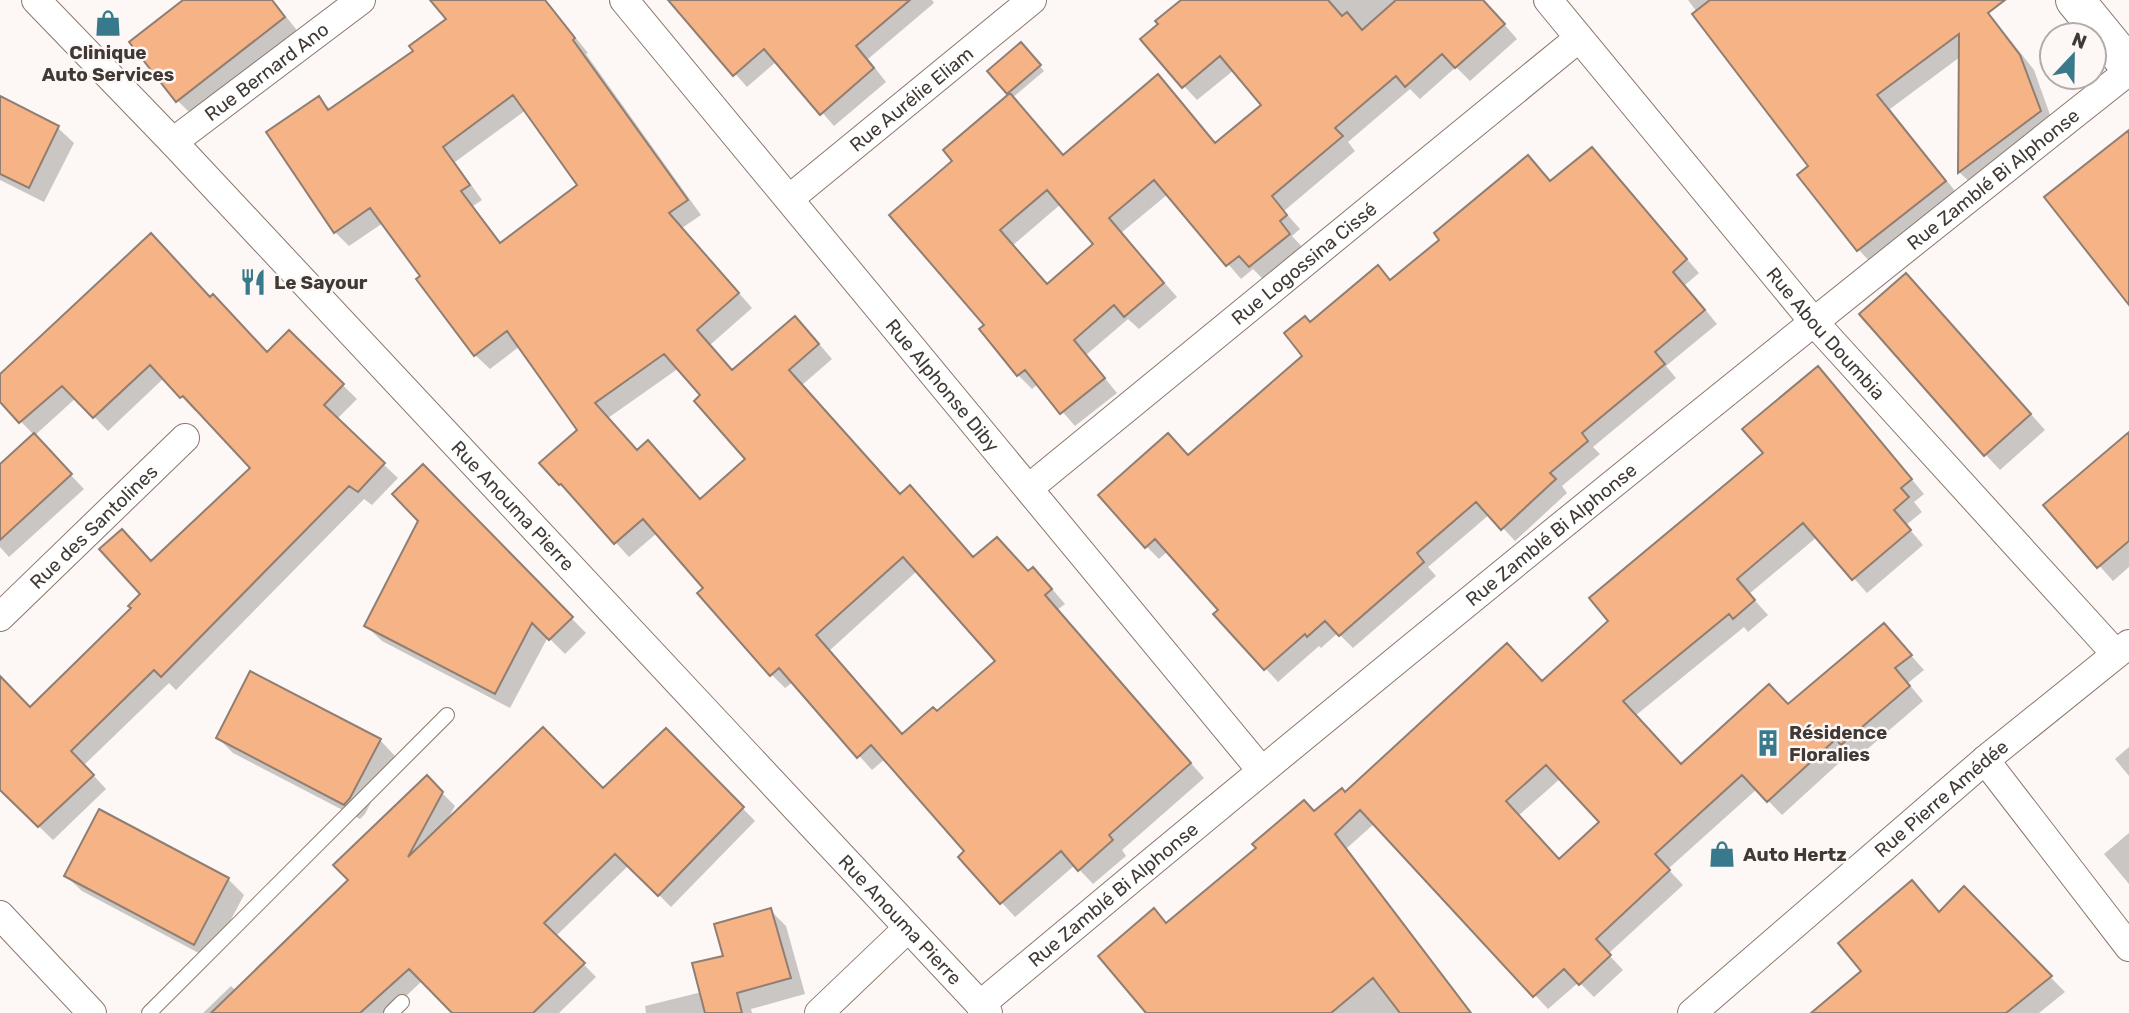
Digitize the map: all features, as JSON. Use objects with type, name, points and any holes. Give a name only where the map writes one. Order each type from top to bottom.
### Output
[{"type":"street","name":"Rue Anouma Pierre","points":[[36,0],[173,142],[984,1009]]},
{"type":"street","name":"Rue Bernard Ano","points":[[173,142],[361,0]]},
{"type":"street","name":"Rue Alphonse Diby","points":[[624,0],[1261,770]]},
{"type":"street","name":"Rue Aurélie Eliam","points":[[789,199],[1032,0]]},
{"type":"street","name":"Rue Abou Doumbia","points":[[1548,0],[1813,321],[2122,649]]},
{"type":"street","points":[[2076,0],[2129,69]]},
{"type":"street","name":"Rue Logossina Cissé","points":[[1029,488],[1579,38]]},
{"type":"street","name":"Rue Zamblé Bi Alphonse","points":[[984,1009],[1261,770],[1813,321],[2129,69]]},
{"type":"street","name":"Rue des Santolines","points":[[0,617],[185,438]]},
{"type":"street","name":"Rue Pierre Amédée","points":[[1692,1013],[1985,760],[2122,649]]},
{"type":"street","points":[[1985,760],[2129,947]]},
{"type":"street","points":[[0,915],[92,1013]]},
{"type":"street","points":[[819,1013],[907,929]]},
{"type":"lane","points":[[149,1013],[447,715]]},
{"type":"lane","points":[[391,1013],[402,1002]]},
{"type":"building","points":[[183,0],[272,0],[285,17],[176,102],[129,42]]},
{"type":"building","points":[[430,0],[545,0],[575,38],[573,40],[688,200],[669,213],[739,293],[697,330],[732,370],[795,316],[819,344],[789,370],[900,494],[910,485],[973,557],[997,537],[1028,571],[1033,567],[1052,589],[1045,595],[1191,763],[1109,835],[1113,840],[1078,871],[1061,851],[1000,904],[958,857],[964,851],[871,745],[857,758],[779,668],[770,676],[697,593],[703,588],[643,519],[614,544],[539,463],[577,430],[507,331],[474,356],[416,279],[420,276],[370,208],[334,233],[266,132],[319,96],[328,110],[413,51],[409,46],[446,19]],"holes":[[[513,95],[577,185],[500,243],[461,191],[470,185],[443,147]],[[664,354],[700,395],[694,401],[745,459],[700,499],[648,440],[637,450],[595,403]],[[903,557],[995,661],[937,711],[933,707],[902,734],[816,635]]]},
{"type":"building","points":[[668,0],[910,0],[856,46],[874,68],[820,115],[764,49],[733,76]]},
{"type":"building","points":[[1181,0],[1328,0],[1342,16],[1347,12],[1362,30],[1396,0],[1483,0],[1505,24],[1455,68],[1442,54],[1405,87],[1396,76],[1335,128],[1343,136],[1272,196],[1287,215],[1280,221],[1290,234],[1249,267],[1239,256],[1226,266],[1154,180],[1109,218],[1164,283],[1124,317],[1114,305],[1074,340],[1105,378],[1060,414],[1025,370],[1017,376],[979,329],[984,325],[889,215],[952,161],[943,150],[1010,93],[1063,155],[1158,74],[1215,143],[1261,105],[1220,56],[1182,88],[1140,39],[1158,24],[1155,21]],"holes":[[[1047,190],[1093,244],[1047,284],[1000,230]]]},
{"type":"building","points":[[1710,0],[2005,0],[1988,13],[2020,55],[2041,111],[1958,173],[1959,34],[1877,95],[1946,181],[1857,251],[1797,175],[1808,166],[1692,14]]},
{"type":"building","points":[[1021,42],[1041,65],[1007,94],[987,71]]},
{"type":"building","points":[[0,96],[59,126],[29,188],[0,174]]},
{"type":"building","points":[[2129,130],[2129,305],[2044,197]]},
{"type":"building","points":[[1592,147],[1687,259],[1673,272],[1705,310],[1655,352],[1665,364],[1582,433],[1588,441],[1550,473],[1556,479],[1501,530],[1476,502],[1417,553],[1424,562],[1339,636],[1325,621],[1307,637],[1305,634],[1264,670],[1213,614],[1218,610],[1155,539],[1145,548],[1098,495],[1168,433],[1188,455],[1302,356],[1284,333],[1305,316],[1310,322],[1378,265],[1390,280],[1439,240],[1434,233],[1528,155],[1550,181]]},
{"type":"building","points":[[151,233],[210,297],[213,294],[267,352],[289,330],[344,384],[324,405],[385,463],[358,492],[349,486],[161,677],[154,670],[71,751],[94,775],[38,827],[0,790],[0,676],[30,707],[131,608],[128,606],[140,594],[99,549],[122,529],[151,561],[250,468],[150,365],[93,418],[62,386],[19,423],[0,402],[0,374]]},
{"type":"building","points":[[1906,273],[2031,414],[1984,456],[1859,314]]},
{"type":"building","points":[[1818,366],[1912,479],[1901,488],[1909,497],[1894,510],[1911,530],[1852,580],[1803,523],[1737,579],[1755,600],[1733,619],[1729,614],[1623,701],[1681,764],[1769,684],[1788,704],[1884,623],[1912,655],[1895,668],[1910,686],[1841,745],[1836,739],[1767,802],[1742,775],[1655,854],[1670,870],[1596,939],[1611,955],[1579,985],[1564,969],[1533,997],[1360,810],[1335,834],[1471,1013],[1400,1013],[1373,978],[1331,1013],[1146,1013],[1098,956],[1154,908],[1166,923],[1256,848],[1252,844],[1304,800],[1314,811],[1342,788],[1345,792],[1507,643],[1542,681],[1608,621],[1589,598],[1763,453],[1742,429]],"holes":[[[1546,765],[1599,822],[1559,859],[1506,801]]]},
{"type":"building","points":[[2129,432],[2129,541],[2097,568],[2043,505]]},
{"type":"building","points":[[34,433],[72,474],[0,540],[0,464]]},
{"type":"building","points":[[423,464],[573,617],[549,640],[532,623],[495,694],[364,626],[418,521],[392,494]]},
{"type":"building","points":[[250,671],[381,739],[344,805],[216,738]]},
{"type":"building","points":[[543,727],[603,788],[666,728],[744,807],[658,896],[615,854],[544,923],[585,963],[533,1013],[452,1013],[409,969],[360,1013],[211,1013],[348,880],[333,865],[427,775],[443,792],[408,857]]},
{"type":"building","points":[[99,809],[229,878],[194,945],[64,876]]},
{"type":"building","points":[[1912,880],[1939,912],[1964,886],[2052,976],[2006,1013],[1811,1013],[1861,971],[1838,943]]},
{"type":"building","points":[[771,908],[791,978],[737,993],[742,1013],[705,1013],[692,963],[723,956],[714,924]]},
{"type":"place","name":"Clinique Auto Services","points":[[108,23]]},
{"type":"place","name":"Le Sayour","points":[[253,282]]},
{"type":"place","name":"Résidence Floralies","points":[[1768,743]]},
{"type":"place","name":"Auto Hertz","points":[[1722,854]]}]
